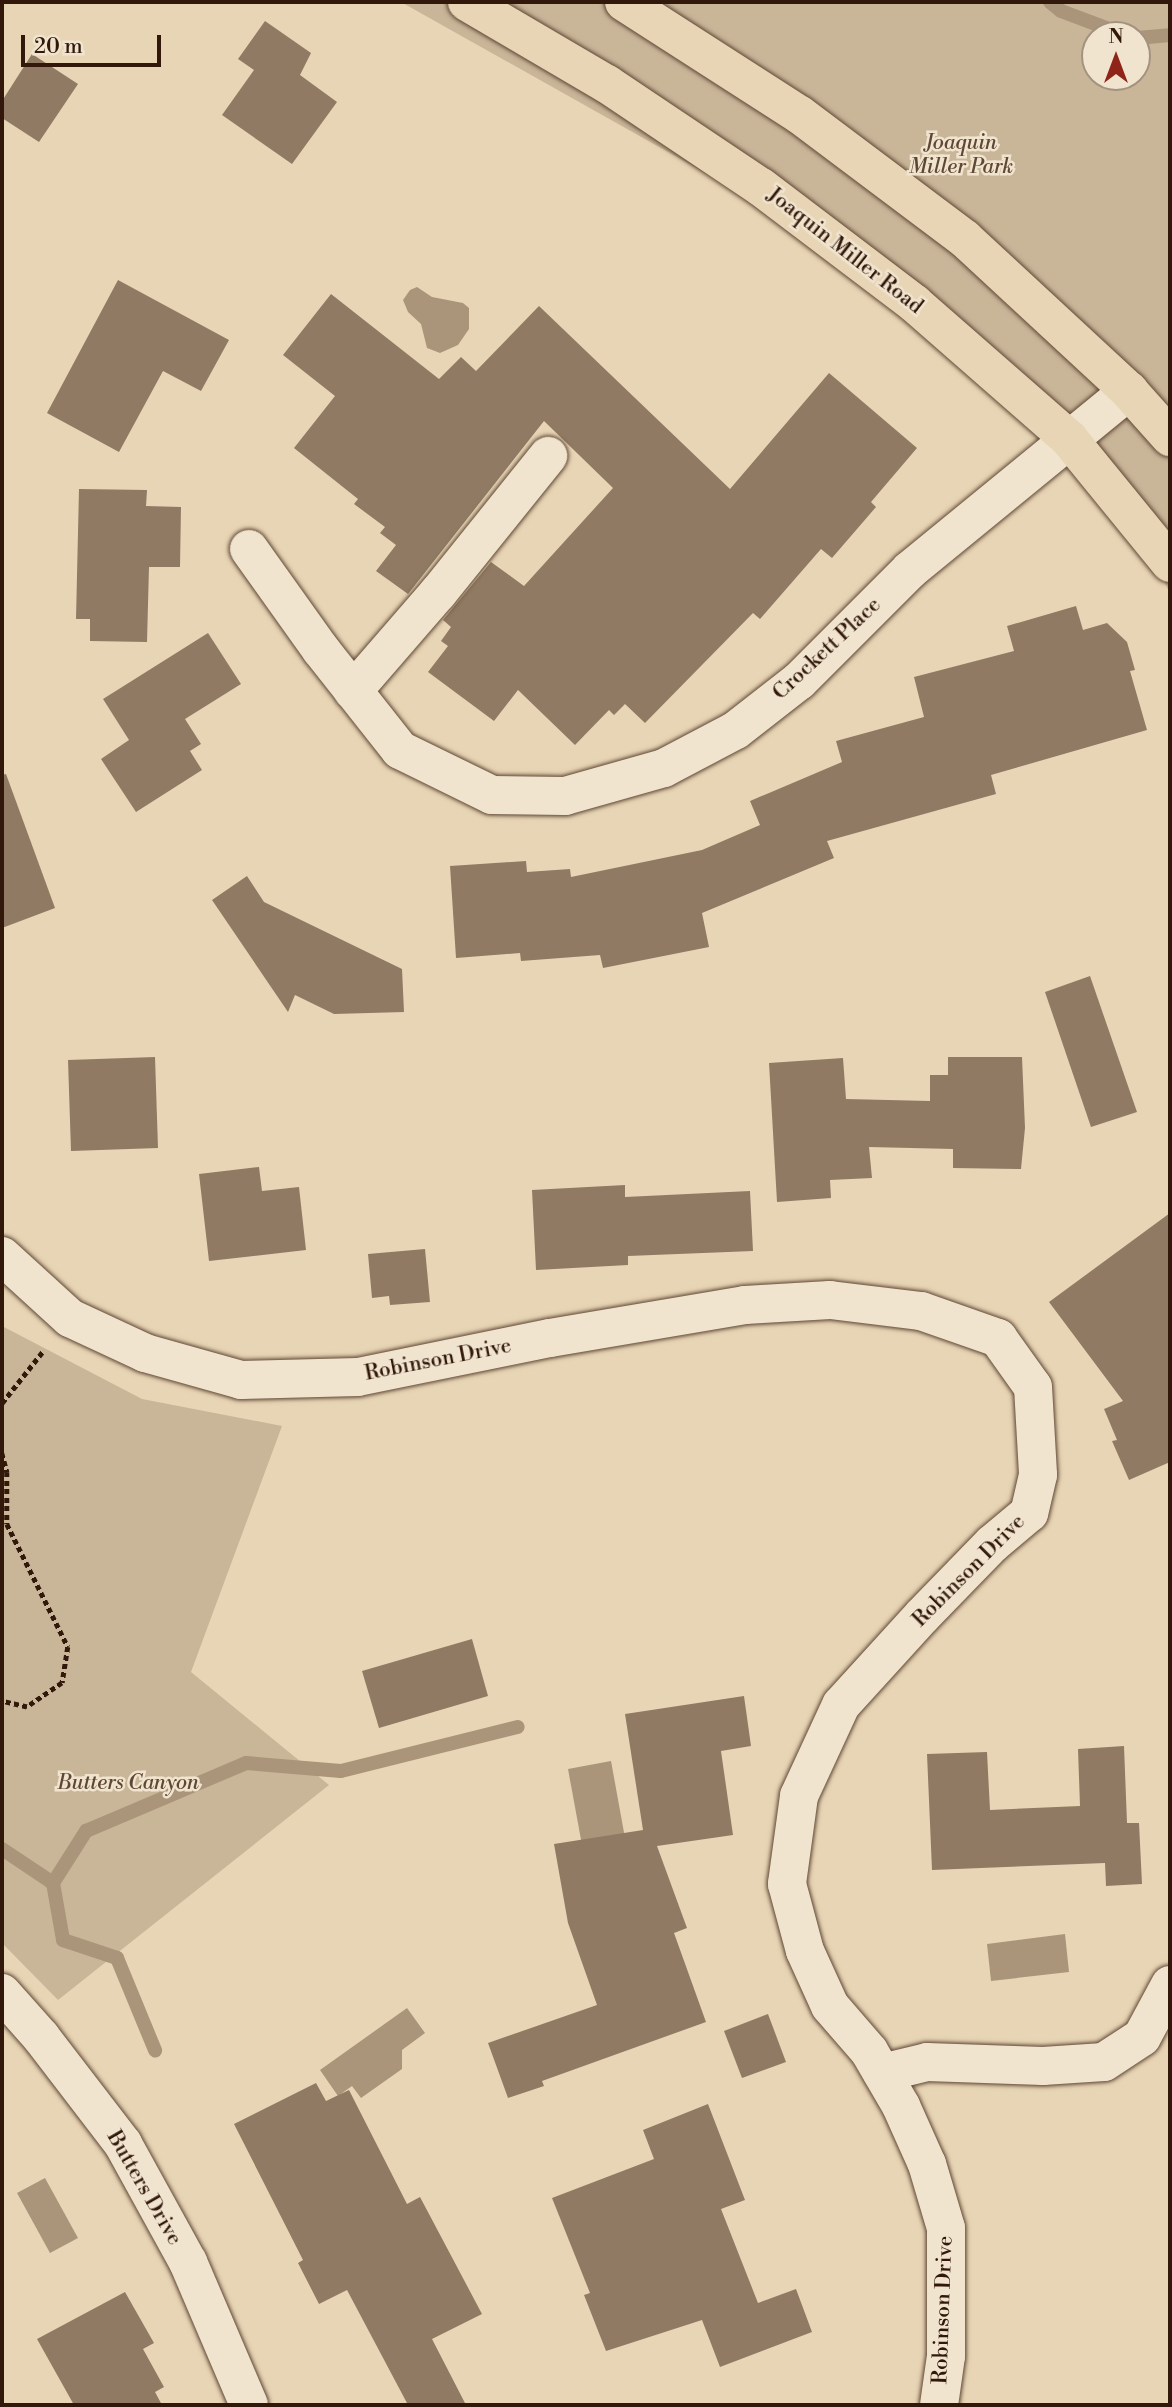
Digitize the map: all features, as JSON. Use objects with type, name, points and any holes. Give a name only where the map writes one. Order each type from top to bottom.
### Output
[{"type":"main road","name":"Joaquin Miller Road","points":[[467,2],[607,85],[761,187],[915,304],[1069,439],[1170,563]]},
{"type":"main road","points":[[624,2],[800,115],[965,239],[1129,391],[1170,437]]},
{"type":"street","name":"Crockett Place","points":[[249,549],[353,691],[400,750],[492,795],[565,796],[664,768],[736,730],[799,681],[910,570],[1129,391]]},
{"type":"street","points":[[353,691],[438,593],[548,456]]},
{"type":"street","name":"Robinson Drive","points":[[2,1256],[70,1318],[145,1353],[241,1380],[358,1377],[550,1338],[732,1307],[830,1300],[920,1311],[998,1338],[1033,1387],[1038,1475],[1029,1513],[992,1544],[841,1705],[799,1796],[788,1884],[805,1951],[830,2006],[869,2051],[901,2106],[927,2164],[946,2228],[946,2357],[939,2405]]},
{"type":"street","points":[[882,2073],[927,2062],[1043,2066],[1104,2062],[1142,2037],[1170,1985]]},
{"type":"street","name":"Butters Drive","points":[[2,1993],[41,2037],[123,2144],[188,2262],[249,2405]]},
{"type":"path","points":[[2,1403],[70,1318]]},
{"type":"path","points":[[2,1453],[7,1472],[7,1524],[68,1647],[62,1683],[27,1707],[2,1701]]},
{"type":"green space","name":"Joaquin Miller Park","points":[[401,2],[1170,2],[1170,594],[1155,562],[990,372],[814,234]]},
{"type":"green space","name":"Butters Canyon","points":[[2,1326],[142,1399],[282,1426],[191,1672],[329,1785],[58,2000],[2,1943]]},
{"type":"shaded area","points":[[417,287],[432,297],[463,303],[469,308],[469,329],[458,345],[440,353],[427,348],[421,324],[408,312],[403,300],[410,290]]},
{"type":"shaded area","points":[[611,1761],[627,1849],[584,1856],[568,1769]]},
{"type":"shaded area","points":[[1065,1934],[1069,1972],[991,1981],[987,1944]]},
{"type":"shaded area","points":[[407,2008],[425,2033],[402,2050],[402,2069],[361,2098],[352,2086],[338,2096],[320,2070]]},
{"type":"shaded area","points":[[45,2178],[78,2238],[50,2253],[17,2193]]},
{"type":"building","points":[[265,21],[311,53],[300,75],[337,102],[292,164],[222,115],[254,70],[238,59]]},
{"type":"building","points":[[32,54],[78,84],[39,142],[2,118],[2,101]]},
{"type":"building","points":[[118,280],[229,340],[201,391],[163,371],[119,452],[47,413]]},
{"type":"building","points":[[331,294],[439,379],[461,357],[476,371],[539,306],[730,489],[829,373],[917,448],[871,502],[876,507],[832,558],[821,549],[760,619],[753,613],[645,723],[625,704],[614,715],[609,710],[575,745],[518,690],[494,721],[428,672],[448,646],[441,641],[451,627],[443,620],[491,562],[524,586],[613,488],[544,421],[408,594],[376,571],[396,545],[380,533],[385,527],[354,504],[358,499],[294,448],[335,396],[283,355]]},
{"type":"building","points":[[79,489],[147,490],[146,506],[181,507],[180,567],[149,567],[147,642],[90,641],[90,619],[76,619]]},
{"type":"building","points":[[1076,606],[1083,630],[1107,623],[1127,642],[1135,670],[1130,671],[1147,730],[991,775],[996,794],[827,841],[834,858],[702,913],[709,947],[603,968],[600,955],[521,961],[520,953],[456,958],[450,866],[526,861],[527,872],[570,869],[571,877],[702,850],[760,825],[750,801],[842,762],[836,741],[924,717],[914,677],[1014,651],[1007,626]]},
{"type":"building","points":[[208,633],[241,684],[185,719],[201,744],[190,751],[202,770],[136,812],[101,759],[129,740],[103,699]]},
{"type":"building","points":[[6,774],[55,908],[2,928],[2,775]]},
{"type":"building","points":[[247,876],[264,902],[402,969],[404,1012],[334,1014],[295,995],[288,1012],[212,900]]},
{"type":"building","points":[[1090,976],[1137,1112],[1091,1127],[1045,992]]},
{"type":"building","points":[[155,1057],[158,1148],[71,1151],[68,1060]]},
{"type":"building","points":[[948,1057],[1022,1057],[1025,1128],[1021,1169],[953,1168],[953,1149],[869,1147],[872,1178],[830,1180],[831,1198],[777,1202],[769,1063],[843,1058],[846,1099],[930,1101],[930,1075],[948,1075]]},
{"type":"building","points":[[259,1167],[262,1191],[299,1187],[306,1250],[209,1261],[199,1174]]},
{"type":"building","points":[[625,1185],[625,1197],[750,1191],[753,1251],[628,1256],[628,1265],[536,1270],[532,1190]]},
{"type":"building","points":[[1170,1213],[1170,1462],[1129,1480],[1112,1441],[1117,1440],[1104,1409],[1123,1401],[1049,1302]]},
{"type":"building","points":[[425,1249],[430,1302],[390,1305],[389,1296],[372,1298],[368,1254]]},
{"type":"building","points":[[472,1639],[488,1696],[379,1728],[362,1671]]},
{"type":"building","points":[[744,1696],[751,1746],[721,1751],[733,1835],[657,1846],[687,1928],[674,1933],[706,2022],[542,2081],[544,2086],[508,2098],[488,2043],[597,2005],[568,1923],[554,1844],[643,1830],[625,1714]]},
{"type":"building","points":[[1124,1746],[1127,1823],[1139,1823],[1142,1884],[1106,1886],[1105,1863],[932,1870],[927,1754],[987,1752],[990,1810],[1080,1806],[1078,1749]]},
{"type":"building","points":[[768,2014],[786,2062],[742,2078],[724,2031]]},
{"type":"building","points":[[316,2083],[326,2101],[349,2090],[407,2204],[420,2197],[482,2314],[432,2339],[466,2405],[408,2405],[347,2290],[319,2304],[298,2263],[303,2260],[234,2124]]},
{"type":"building","points":[[708,2104],[745,2200],[721,2209],[758,2303],[796,2289],[812,2332],[720,2367],[702,2320],[606,2351],[584,2295],[590,2293],[552,2198],[654,2159],[643,2130]]},
{"type":"building","points":[[125,2292],[154,2343],[143,2349],[164,2387],[155,2392],[162,2405],[74,2405],[37,2339]]},
{"type":"waterway","points":[[1050,2],[1061,11],[1088,21]]},
{"type":"waterway","points":[[1151,37],[1170,35]]},
{"type":"waterway","points":[[53,1883],[86,1831],[246,1763],[341,1771],[518,1727]]},
{"type":"waterway","points":[[2,1849],[53,1883],[63,1940],[117,1958],[155,2050]]}]
